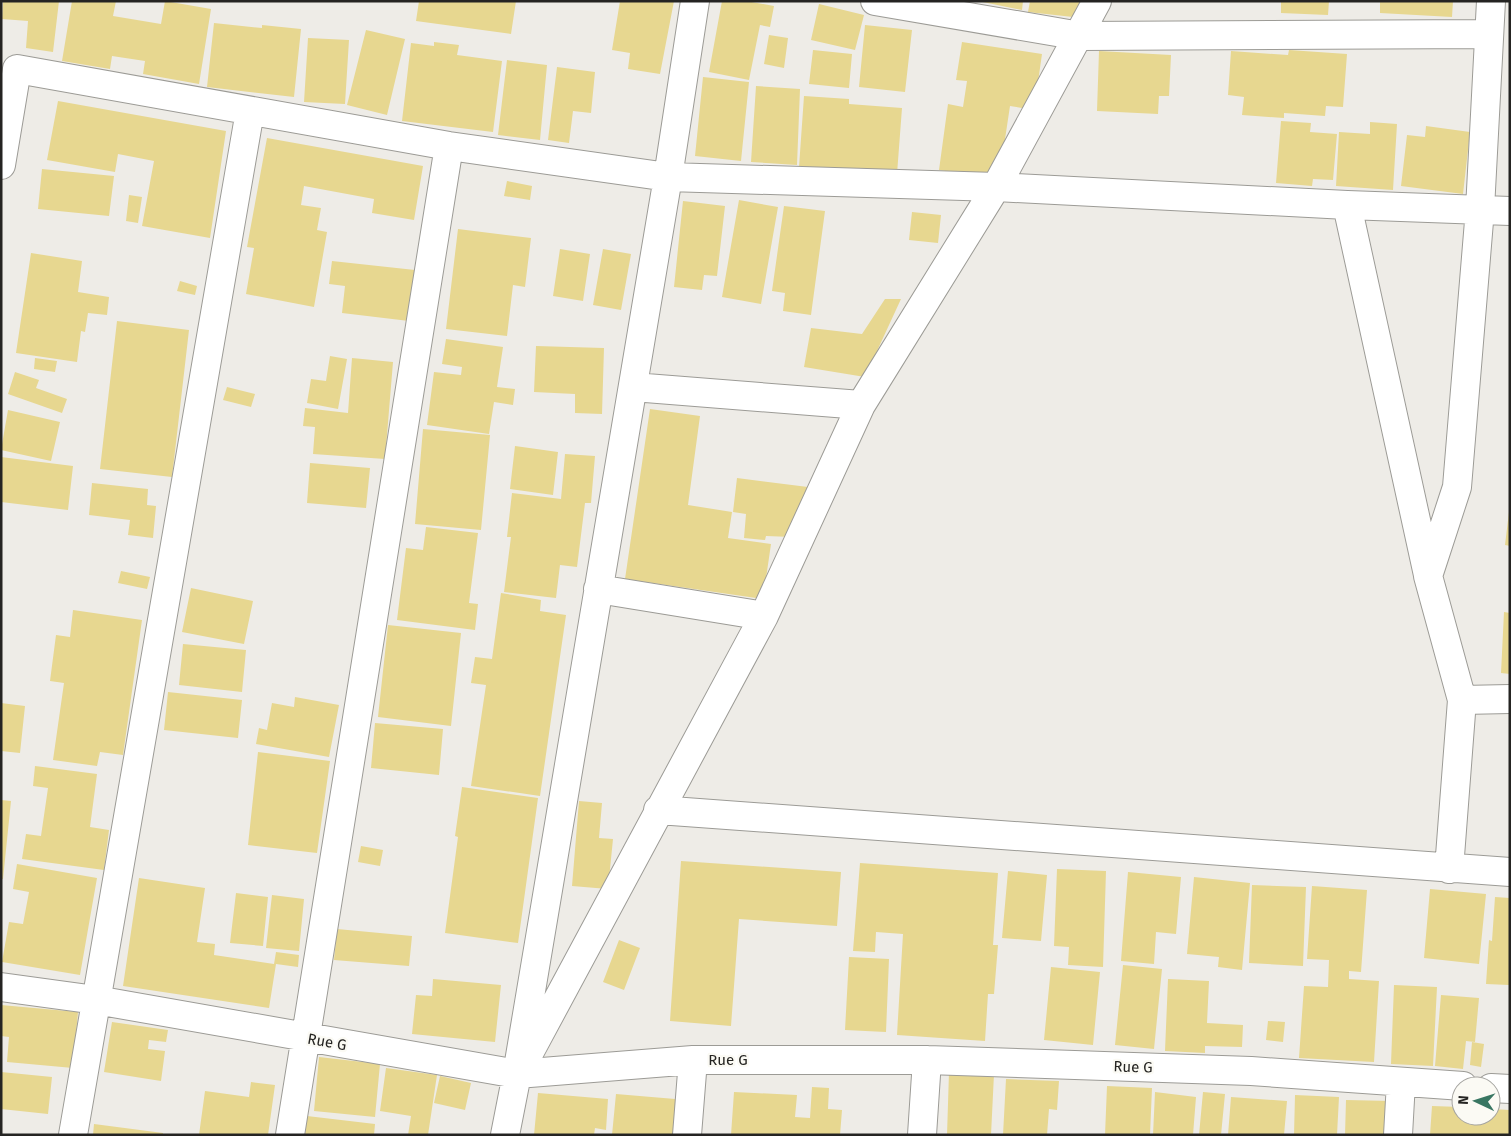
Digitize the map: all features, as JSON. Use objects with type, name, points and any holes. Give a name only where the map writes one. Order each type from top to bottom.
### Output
[{"type":"street","points":[[505,1135],[517,1074],[633,387],[695,1]]},
{"type":"street","points":[[874,1],[1080,36],[1489,34]]},
{"type":"street","points":[[517,1074],[764,616],[861,405],[996,187],[1080,36],[1097,1]]},
{"type":"street","points":[[1428,576],[1457,487],[1480,209],[1491,1]]},
{"type":"street","points":[[1,165],[9,68],[449,146],[668,177],[996,187],[1347,205],[1510,211]]},
{"type":"street","points":[[74,1135],[250,111]]},
{"type":"street","points":[[290,1135],[449,146]]},
{"type":"street","points":[[1347,205],[1428,576],[1462,700],[1449,868]]},
{"type":"street","points":[[633,387],[861,405]]},
{"type":"street","points":[[598,589],[764,616]]},
{"type":"street","points":[[1462,700],[1510,699]]},
{"type":"street","points":[[658,810],[1510,872]]},
{"type":"street","name":"Rue G","points":[[1,987],[96,1000],[517,1074],[693,1060],[927,1060],[1251,1071],[1451,1085]]},
{"type":"street","points":[[687,1135],[693,1060]]},
{"type":"street","points":[[922,1135],[927,1060]]},
{"type":"street","points":[[1398,1135],[1401,1082]]},
{"type":"building","points":[[3,1],[59,1],[53,52],[26,48],[28,21],[2,19]]},
{"type":"building","points":[[72,1],[116,1],[113,16],[161,24],[165,1],[211,9],[199,84],[143,74],[145,61],[112,56],[110,69],[62,61]]},
{"type":"building","points":[[419,1],[516,1],[511,34],[416,21]]},
{"type":"building","points":[[620,1],[674,1],[660,74],[628,69],[630,53],[612,50]]},
{"type":"building","points":[[722,1],[746,1],[774,6],[770,27],[760,25],[749,80],[709,72]]},
{"type":"building","points":[[978,1],[1023,1],[1022,10]]},
{"type":"building","points":[[1030,1],[1083,1],[1082,18],[1028,12]]},
{"type":"building","points":[[1281,1],[1329,1],[1328,15],[1281,13]]},
{"type":"building","points":[[1380,1],[1453,1],[1452,17],[1380,13]]},
{"type":"building","points":[[819,4],[864,15],[855,50],[811,40]]},
{"type":"building","points":[[214,23],[262,28],[262,25],[301,29],[294,97],[207,87]]},
{"type":"building","points":[[865,25],[912,30],[905,92],[859,87]]},
{"type":"building","points":[[366,30],[405,39],[387,115],[347,105]]},
{"type":"building","points":[[769,35],[788,38],[784,68],[764,64]]},
{"type":"building","points":[[308,38],[349,40],[345,104],[304,102]]},
{"type":"building","points":[[434,42],[459,45],[457,55],[502,61],[493,132],[402,121],[411,43],[434,46]]},
{"type":"building","points":[[962,42],[1042,54],[1034,110],[1010,106],[999,179],[939,170],[948,104],[963,107],[967,81],[956,80]]},
{"type":"building","points":[[813,50],[852,54],[849,88],[809,84]]},
{"type":"building","points":[[1289,50],[1347,54],[1343,107],[1326,106],[1325,116],[1284,113],[1284,118],[1242,115],[1244,97],[1228,95],[1231,51],[1288,55]]},
{"type":"building","points":[[1099,51],[1171,55],[1169,96],[1159,96],[1158,114],[1097,111]]},
{"type":"building","points":[[507,60],[547,65],[540,140],[498,135]]},
{"type":"building","points":[[557,67],[595,72],[591,113],[573,111],[569,143],[548,140]]},
{"type":"building","points":[[703,77],[749,82],[741,161],[695,156]]},
{"type":"building","points":[[756,86],[800,89],[797,165],[751,162]]},
{"type":"building","points":[[804,96],[849,99],[849,104],[902,108],[897,174],[799,167]]},
{"type":"building","points":[[58,101],[226,131],[210,238],[142,226],[154,161],[118,154],[115,172],[47,160]]},
{"type":"building","points":[[1281,121],[1311,123],[1310,132],[1337,134],[1333,180],[1313,179],[1312,186],[1276,183]]},
{"type":"building","points":[[1370,122],[1397,124],[1393,190],[1336,186],[1339,132],[1370,134]]},
{"type":"building","points":[[1426,126],[1470,132],[1463,194],[1401,186],[1407,135],[1425,137]]},
{"type":"building","points":[[267,138],[423,166],[414,220],[372,213],[374,199],[304,186],[301,205],[321,208],[317,230],[327,232],[314,307],[246,294],[254,248],[247,247]]},
{"type":"building","points":[[42,169],[114,176],[109,216],[38,209]]},
{"type":"building","points":[[507,181],[532,186],[530,200],[504,196]]},
{"type":"building","points":[[129,195],[142,197],[138,223],[126,221]]},
{"type":"building","points":[[739,200],[778,207],[761,304],[722,297]]},
{"type":"building","points":[[683,201],[725,206],[717,276],[704,275],[702,290],[674,287]]},
{"type":"building","points":[[784,206],[825,211],[811,315],[783,311],[785,293],[772,291]]},
{"type":"building","points":[[912,212],[941,215],[938,243],[909,240]]},
{"type":"building","points":[[458,229],[531,238],[525,287],[513,285],[507,336],[446,329]]},
{"type":"building","points":[[560,249],[590,254],[583,301],[553,296]]},
{"type":"building","points":[[603,249],[631,254],[621,310],[593,305]]},
{"type":"building","points":[[31,253],[82,261],[78,292],[109,297],[107,315],[88,313],[85,332],[81,331],[77,362],[16,353]]},
{"type":"building","points":[[332,261],[415,270],[409,321],[342,313],[345,286],[329,284]]},
{"type":"building","points":[[180,281],[197,286],[195,295],[177,291]]},
{"type":"building","points":[[885,299],[901,299],[865,377],[804,367],[811,328],[862,334]]},
{"type":"building","points":[[117,321],[189,330],[172,477],[100,469]]},
{"type":"building","points":[[446,339],[503,347],[497,387],[515,389],[513,405],[494,402],[489,434],[427,425],[434,372],[461,375],[462,367],[442,364]]},
{"type":"building","points":[[536,346],[604,348],[602,414],[575,413],[575,394],[534,392]]},
{"type":"building","points":[[330,356],[347,359],[338,409],[307,403],[311,379],[326,381]]},
{"type":"building","points":[[35,358],[57,361],[55,372],[34,369]]},
{"type":"building","points":[[352,358],[393,362],[385,459],[313,454],[315,427],[303,426],[305,408],[348,413]]},
{"type":"building","points":[[15,372],[39,380],[36,388],[67,399],[62,413],[8,394]]},
{"type":"building","points":[[227,387],[255,394],[251,407],[223,400]]},
{"type":"building","points":[[650,409],[700,416],[688,505],[732,512],[728,538],[771,544],[763,599],[625,579]]},
{"type":"building","points":[[8,410],[60,422],[51,461],[1,450]]},
{"type":"building","points":[[423,429],[490,435],[481,530],[415,524]]},
{"type":"building","points":[[515,446],[558,452],[553,495],[510,489]]},
{"type":"building","points":[[565,454],[595,456],[591,503],[585,503],[577,567],[560,565],[556,598],[504,592],[511,537],[507,537],[512,493],[561,499]]},
{"type":"building","points":[[1,457],[73,466],[68,510],[1,502]]},
{"type":"building","points":[[310,463],[370,468],[366,508],[307,503]]},
{"type":"building","points":[[737,478],[808,487],[792,537],[766,536],[765,540],[744,538],[746,514],[733,512]]},
{"type":"building","points":[[92,483],[148,489],[147,505],[156,506],[153,538],[128,535],[130,520],[89,515]]},
{"type":"building","points":[[1510,512],[1510,546],[1505,545]]},
{"type":"building","points":[[426,527],[478,533],[469,603],[478,604],[475,630],[397,620],[406,548],[423,550]]},
{"type":"building","points":[[121,571],[150,577],[147,589],[118,583]]},
{"type":"building","points":[[191,588],[253,601],[244,644],[182,632]]},
{"type":"building","points":[[501,593],[541,600],[540,611],[566,615],[540,796],[471,786],[486,685],[471,683],[475,657],[492,659]]},
{"type":"building","points":[[73,610],[142,620],[123,755],[100,752],[97,766],[53,760],[64,683],[50,681],[56,635],[70,637]]},
{"type":"building","points":[[1504,612],[1510,613],[1510,674],[1501,673]]},
{"type":"building","points":[[388,625],[461,633],[451,726],[378,717]]},
{"type":"building","points":[[183,644],[246,650],[242,692],[179,685]]},
{"type":"building","points":[[168,692],[242,700],[238,738],[164,730]]},
{"type":"building","points":[[295,697],[339,705],[329,757],[256,744],[259,728],[267,730],[272,703],[294,707]]},
{"type":"building","points":[[1,703],[25,706],[20,753],[1,751]]},
{"type":"building","points":[[375,723],[443,729],[439,775],[371,768]]},
{"type":"building","points":[[258,752],[330,761],[317,853],[248,845]]},
{"type":"building","points":[[35,766],[97,774],[90,827],[109,830],[104,870],[22,859],[26,834],[41,836],[48,788],[33,786]]},
{"type":"building","points":[[462,787],[538,798],[518,943],[445,933],[458,837],[455,836]]},
{"type":"building","points":[[1,800],[11,801],[3,879],[1,879]]},
{"type":"building","points":[[579,801],[602,803],[599,838],[613,839],[608,889],[572,886]]},
{"type":"building","points":[[361,846],[383,850],[380,866],[358,862]]},
{"type":"building","points":[[681,861],[841,872],[837,926],[739,919],[731,1026],[670,1021]]},
{"type":"building","points":[[860,863],[998,873],[993,945],[998,945],[994,994],[988,994],[985,1041],[897,1035],[903,934],[876,932],[875,952],[853,951]]},
{"type":"building","points":[[17,864],[97,878],[80,975],[2,962],[9,922],[23,924],[29,892],[13,889]]},
{"type":"building","points":[[1057,869],[1106,871],[1103,967],[1068,965],[1069,947],[1054,946]]},
{"type":"building","points":[[1008,871],[1047,875],[1041,941],[1002,938]]},
{"type":"building","points":[[1128,872],[1181,877],[1176,934],[1156,932],[1154,964],[1121,961]]},
{"type":"building","points":[[1194,877],[1250,883],[1242,970],[1218,967],[1219,957],[1187,954]]},
{"type":"building","points":[[139,878],[205,888],[197,942],[215,944],[214,955],[274,964],[276,952],[299,955],[298,967],[276,964],[269,1008],[123,986]]},
{"type":"building","points":[[1252,885],[1306,887],[1303,966],[1249,963]]},
{"type":"building","points":[[1312,886],[1367,890],[1361,972],[1349,971],[1349,979],[1379,981],[1374,1062],[1299,1058],[1304,986],[1328,987],[1329,960],[1307,959]]},
{"type":"building","points":[[1430,889],[1486,894],[1479,964],[1424,958]]},
{"type":"building","points":[[236,893],[268,897],[263,946],[230,943]]},
{"type":"building","points":[[272,895],[304,899],[299,951],[266,948]]},
{"type":"building","points":[[1495,897],[1510,898],[1509,985],[1486,984],[1489,940],[1492,941]]},
{"type":"building","points":[[337,929],[412,936],[409,966],[334,960]]},
{"type":"building","points":[[619,940],[640,948],[624,990],[603,982]]},
{"type":"building","points":[[849,957],[889,959],[886,1032],[845,1030]]},
{"type":"building","points":[[1123,965],[1162,969],[1154,1049],[1115,1045]]},
{"type":"building","points":[[1051,967],[1100,972],[1093,1045],[1044,1040]]},
{"type":"building","points":[[433,979],[501,985],[495,1042],[412,1034],[416,995],[432,996]]},
{"type":"building","points":[[1168,979],[1209,981],[1207,1023],[1243,1025],[1242,1047],[1205,1046],[1205,1053],[1165,1051]]},
{"type":"building","points":[[1394,985],[1437,987],[1433,1066],[1391,1064]]},
{"type":"building","points":[[1441,995],[1479,998],[1475,1042],[1466,1041],[1463,1069],[1435,1066]]},
{"type":"building","points":[[1,1005],[78,1012],[73,1068],[7,1062],[9,1037],[1,1036]]},
{"type":"building","points":[[1268,1021],[1285,1022],[1283,1042],[1266,1040]]},
{"type":"building","points":[[112,1022],[168,1030],[166,1042],[149,1040],[148,1049],[165,1051],[161,1081],[104,1072]]},
{"type":"building","points":[[1472,1042],[1484,1044],[1481,1067],[1470,1065]]},
{"type":"building","points":[[319,1057],[380,1064],[375,1117],[314,1111]]},
{"type":"building","points":[[386,1068],[437,1075],[428,1135],[408,1135],[411,1116],[380,1111]]},
{"type":"building","points":[[1,1072],[52,1077],[48,1114],[1,1109]]},
{"type":"building","points":[[949,1072],[994,1074],[991,1135],[947,1135]]},
{"type":"building","points":[[440,1076],[471,1083],[465,1110],[434,1103]]},
{"type":"building","points":[[1006,1079],[1059,1081],[1057,1110],[1049,1109],[1047,1135],[1003,1135]]},
{"type":"building","points":[[251,1082],[275,1085],[268,1135],[199,1135],[205,1091],[249,1097]]},
{"type":"building","points":[[1107,1086],[1152,1088],[1150,1135],[1105,1135]]},
{"type":"building","points":[[812,1087],[829,1088],[828,1109],[842,1110],[840,1135],[731,1135],[734,1092],[797,1095],[795,1117],[810,1118]]},
{"type":"building","points":[[1155,1092],[1196,1097],[1193,1135],[1153,1135]]},
{"type":"building","points":[[1203,1092],[1225,1094],[1221,1135],[1199,1135]]},
{"type":"building","points":[[538,1093],[608,1099],[606,1130],[595,1128],[594,1135],[534,1135]]},
{"type":"building","points":[[616,1094],[687,1100],[684,1135],[612,1135]]},
{"type":"building","points":[[1295,1095],[1339,1097],[1337,1135],[1294,1135]]},
{"type":"building","points":[[1231,1097],[1287,1101],[1284,1135],[1228,1135]]},
{"type":"building","points":[[1346,1100],[1392,1101],[1390,1135],[1345,1135]]},
{"type":"building","points":[[1432,1106],[1451,1107],[1451,1126],[1501,1126],[1501,1110],[1510,1110],[1510,1135],[1430,1135]]},
{"type":"building","points":[[307,1116],[375,1124],[374,1135],[305,1135]]},
{"type":"building","points":[[94,1124],[163,1133],[163,1135],[93,1135]]}]
